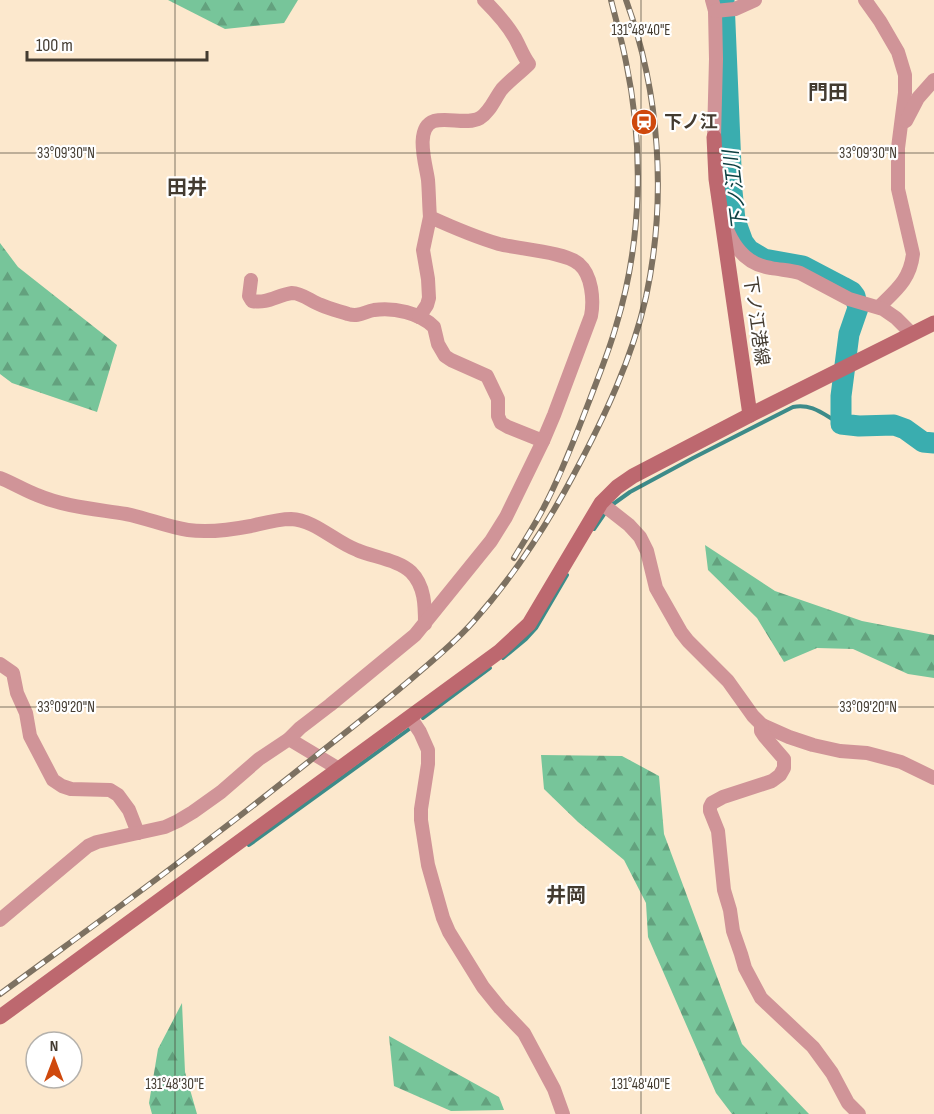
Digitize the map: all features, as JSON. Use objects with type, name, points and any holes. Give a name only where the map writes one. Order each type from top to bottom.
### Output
[{"type":"street","points":[[419,317],[429,298],[423,250],[430,217],[422,150],[424,130],[434,121],[478,119],[486,113],[504,87],[529,64],[514,37],[484,0]]},
{"type":"street","points":[[714,137],[720,7],[755,0]]},
{"type":"street","points":[[865,0],[898,52],[905,75],[898,148],[898,189],[913,254],[912,263],[905,280],[879,307]]},
{"type":"street","points":[[900,133],[914,104],[934,80]]},
{"type":"street","name":"下ノ江港線","points":[[714,137],[716,179],[750,416]]},
{"type":"street","points":[[722,216],[731,240],[745,257],[763,267],[800,273],[855,301],[879,307],[896,318],[912,334]]},
{"type":"street","points":[[0,920],[88,846],[178,821],[221,792],[259,759],[289,739],[415,635],[496,533],[520,490],[543,441],[571,373],[591,316],[593,303],[590,284],[579,264],[569,258],[491,242],[430,217]]},
{"type":"street","points":[[251,280],[249,296],[252,301],[264,302],[292,293],[325,307],[354,315],[388,309],[419,317],[434,327],[438,344],[445,356],[487,376],[498,399],[498,416],[501,423],[543,441]]},
{"type":"street","points":[[0,1017],[500,651],[529,624],[616,487],[633,476],[934,323]]},
{"type":"street","points":[[0,478],[59,503],[128,514],[186,530],[223,531],[291,519],[307,523],[353,549],[407,569],[418,581],[423,595],[425,624]]},
{"type":"street","points":[[605,507],[636,531],[643,543],[656,588],[681,632],[728,681],[762,725],[813,745],[840,751],[867,753],[901,762],[934,778]]},
{"type":"street","points":[[0,664],[13,673],[17,693],[26,713],[30,736],[52,780],[71,789],[110,790],[118,795],[129,810],[138,833]]},
{"type":"street","points":[[410,717],[428,750],[421,820],[428,865],[443,918],[449,932],[483,987],[532,1044],[554,1089],[563,1114]]},
{"type":"street","points":[[762,725],[761,731],[784,759],[784,768],[780,775],[772,782],[723,797],[712,803],[710,807],[718,831],[724,890],[733,931],[745,968],[761,998],[813,1047],[832,1073],[848,1103],[859,1114]]},
{"type":"street","points":[[289,739],[339,769]]},
{"type":"green space","points":[[168,0],[298,0],[284,23],[225,29]]},
{"type":"green space","points":[[0,243],[18,267],[117,345],[97,412],[12,383],[0,374]]},
{"type":"green space","points":[[705,545],[775,591],[862,621],[934,635],[934,678],[908,674],[853,649],[817,648],[784,662],[757,618],[708,570]]},
{"type":"green space","points":[[541,755],[622,756],[659,776],[664,834],[742,1044],[809,1114],[732,1114],[716,1093],[648,937],[646,903],[624,860],[578,822],[544,789]]},
{"type":"green space","points":[[182,1003],[185,1072],[197,1114],[152,1114],[149,1103],[158,1049]]},
{"type":"green space","points":[[389,1036],[499,1097],[504,1110],[451,1111],[394,1086]]},
{"type":"waterway","name":"下ノ江川","points":[[724,0],[732,191],[735,220],[743,242],[749,250],[764,259],[803,266],[852,292],[855,296],[858,308],[849,334],[841,396],[841,424],[894,425],[905,429],[923,442],[934,443]]},
{"type":"waterway","points":[[594,529],[609,507],[630,492],[793,407],[813,409],[841,424]]},
{"type":"waterway","points":[[503,658],[536,628],[567,575]]},
{"type":"waterway","points":[[423,718],[490,668]]},
{"type":"waterway","points":[[249,845],[412,727]]},
{"type":"railway","points":[[514,558],[544,507],[574,440],[613,335],[625,294],[631,261],[638,195],[636,128],[626,62],[611,0]]},
{"type":"railway","points":[[0,994],[243,814],[431,662],[460,636],[488,605],[540,532],[585,453],[616,388],[640,320],[653,260],[657,222],[657,147],[646,72],[626,0]]},
{"type":"place","name":"下ノ江","points":[[644,122]]},
{"type":"district","name":"門田","points":[[828,93]]},
{"type":"district","name":"田井","points":[[187,188]]},
{"type":"district","name":"井岡","points":[[566,896]]}]
